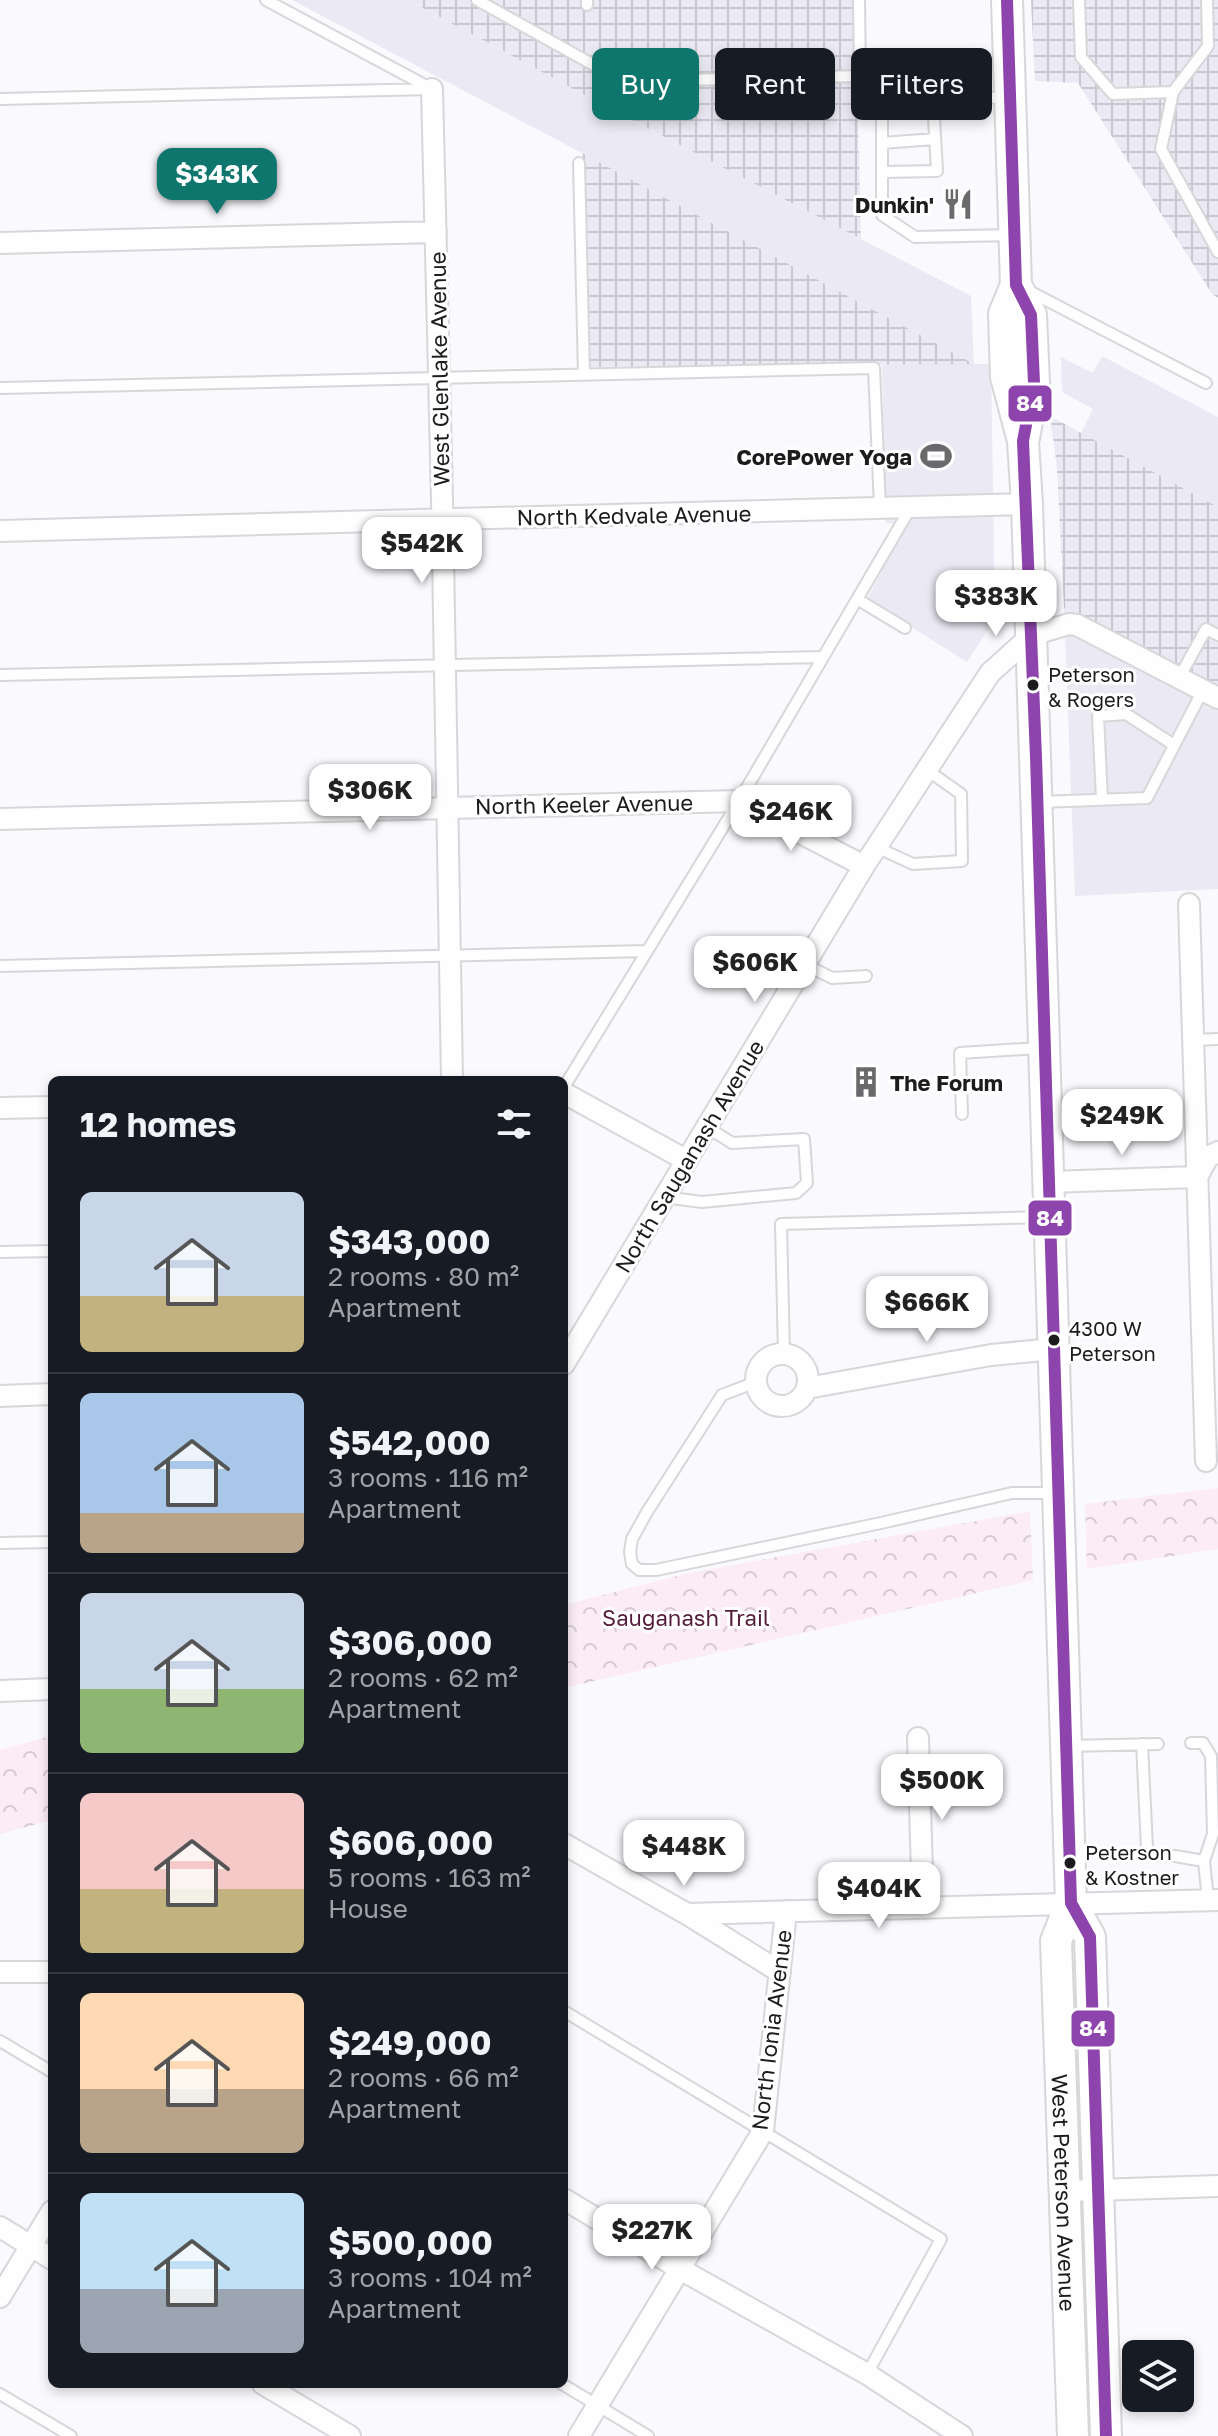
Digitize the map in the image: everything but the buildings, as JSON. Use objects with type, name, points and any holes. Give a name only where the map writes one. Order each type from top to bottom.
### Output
[{"type":"main road","name":"West Peterson Avenue","points":[[1007,0],[1016,285],[1031,315],[1034,383],[1023,441],[1038,802],[1071,1903],[1056,1941],[1073,2436]]},
{"type":"main road","name":"West Peterson Avenue","points":[[1071,1903],[1090,1937],[1106,2436]]},
{"type":"street","name":"West Glenlake Avenue","points":[[432,89],[452,1076]]},
{"type":"street","points":[[0,243],[436,232]]},
{"type":"street","name":"North Kedvale Avenue","points":[[0,531],[1027,504]]},
{"type":"street","points":[[1032,635],[1069,624],[1077,625],[1210,694]]},
{"type":"street","name":"North Sauganash Avenue","points":[[568,1357],[876,847],[990,673],[1032,635]]},
{"type":"street","name":"North Keeler Avenue","points":[[0,819],[739,801],[864,866]]},
{"type":"street","points":[[1189,904],[1197,1177],[1205,1310],[1206,1461]]},
{"type":"street","points":[[568,1092],[686,1160]]},
{"type":"street","points":[[0,1108],[48,1107]]},
{"type":"street","points":[[1197,1177],[1208,1157],[1218,1152]]},
{"type":"street","points":[[1049,1182],[1197,1177]]},
{"type":"street","points":[[1197,1177],[1206,1192],[1218,1200]]},
{"type":"street","points":[[807,1388],[991,1355],[1054,1349]]},
{"type":"street","points":[[784,1354],[792,1356],[804,1366],[808,1380],[807,1388],[796,1402],[778,1406],[763,1398],[756,1382],[761,1365],[775,1355],[784,1354]]},
{"type":"street","points":[[0,1396],[48,1394]]},
{"type":"street","points":[[0,1691],[48,1689]]},
{"type":"street","points":[[918,1738],[923,1907]]},
{"type":"street","points":[[568,1846],[687,1914],[780,1972]]},
{"type":"street","points":[[687,1914],[1213,1900]]},
{"type":"street","name":"North Ionia Avenue","points":[[579,2436],[763,2131],[786,1911]]},
{"type":"street","points":[[0,1972],[48,1972]]},
{"type":"street","points":[[1065,2191],[1218,2186]]},
{"type":"street","points":[[568,2201],[680,2269],[867,2374],[962,2436]]},
{"type":"street","points":[[0,2297],[48,2218]]},
{"type":"street","points":[[0,2227],[48,2257]]},
{"type":"street","points":[[270,2388],[350,2436]]},
{"type":"lane","points":[[266,0],[432,89]]},
{"type":"lane","points":[[477,0],[592,64]]},
{"type":"lane","points":[[699,80],[860,76],[859,0]]},
{"type":"lane","points":[[1079,0],[1081,57],[1113,94],[1173,92]]},
{"type":"lane","points":[[1207,0],[1208,46],[1173,92],[1161,149],[1218,252]]},
{"type":"lane","points":[[0,99],[432,89]]},
{"type":"lane","points":[[992,98],[1011,97]]},
{"type":"lane","points":[[882,120],[882,215],[915,237],[1014,235]]},
{"type":"lane","points":[[882,172],[937,171],[934,120]]},
{"type":"lane","points":[[882,143],[935,139]]},
{"type":"lane","points":[[579,163],[584,375]]},
{"type":"lane","points":[[1016,285],[1206,383]]},
{"type":"lane","points":[[0,388],[874,368],[880,508]]},
{"type":"lane","points":[[568,1083],[739,801],[911,507]]},
{"type":"lane","points":[[857,599],[905,628]]},
{"type":"lane","points":[[1179,678],[1206,629],[1218,635]]},
{"type":"lane","points":[[0,675],[823,657]]},
{"type":"lane","points":[[1038,802],[1147,798],[1174,745],[1210,694]]},
{"type":"lane","points":[[1102,799],[1098,716],[1126,714],[1174,745]]},
{"type":"lane","points":[[876,847],[913,864],[962,861],[961,794],[927,770]]},
{"type":"lane","points":[[0,966],[646,951]]},
{"type":"lane","points":[[804,964],[832,978],[866,976]]},
{"type":"lane","points":[[1194,1040],[1218,1039]]},
{"type":"lane","points":[[962,1114],[960,1053],[1045,1047]]},
{"type":"lane","points":[[664,1197],[702,1202],[780,1195],[796,1193],[807,1183],[804,1139],[732,1143],[707,1127]]},
{"type":"lane","points":[[784,1354],[781,1224],[1050,1217]]},
{"type":"lane","points":[[0,1252],[48,1251]]},
{"type":"lane","points":[[756,1382],[722,1395],[647,1512],[632,1539],[630,1552],[632,1564],[639,1570],[656,1570],[1012,1493],[1058,1494]]},
{"type":"lane","points":[[0,1543],[48,1542]]},
{"type":"lane","points":[[1191,1743],[1203,1743],[1211,1756],[1213,1834],[1204,1861],[1213,1900]]},
{"type":"lane","points":[[1142,1744],[1147,1848],[1150,1855],[1204,1861]]},
{"type":"lane","points":[[1066,1747],[1158,1744]]},
{"type":"lane","points":[[568,2013],[941,2239],[867,2374]]},
{"type":"lane","points":[[0,2041],[48,2070]]},
{"type":"lane","points":[[568,2388],[648,2436]]},
{"type":"lane","points":[[0,2394],[71,2436]]},
{"type":"shaded area","points":[[292,0],[408,0],[592,99],[592,120],[632,120],[971,296],[974,364],[991,364],[995,619],[967,662],[867,599],[906,524],[886,523],[882,365],[972,363]]},
{"type":"shaded area","points":[[408,0],[855,0],[856,48],[851,48],[851,120],[858,120],[861,239],[632,120],[699,120],[699,48],[592,48],[592,99]]},
{"type":"shaded area","points":[[1031,0],[1218,0],[1218,298],[1212,294],[1078,83],[1035,81]]},
{"type":"shaded area","points":[[582,153],[974,364],[589,367]]},
{"type":"shaded area","points":[[1102,356],[1218,417],[1218,507],[1081,433],[1093,409],[1062,392],[1061,357],[1093,373]]},
{"type":"shaded area","points":[[1050,416],[1218,507],[1218,689],[1064,608],[1057,468]]},
{"type":"shaded area","points":[[1064,608],[1218,689],[1218,889],[1075,896]]},
{"type":"green space","points":[[1218,1488],[1218,1549],[1087,1569],[1085,1504]]},
{"type":"green space","name":"Sauganash Trail","points":[[1030,1511],[1033,1580],[568,1687],[568,1604],[689,1573]]},
{"type":"green space","points":[[48,1737],[48,1821],[0,1834],[0,1750]]},
{"type":"transit line","name":"84","points":[[1007,0],[1016,285],[1031,315],[1034,383],[1023,441],[1036,757],[1071,1903],[1090,1937],[1106,2436]]},
{"type":"place","name":"Dunkin'","points":[[958,204]]},
{"type":"place","name":"CorePower Yoga","points":[[936,456]]},
{"type":"place","name":"Peterson & Rogers","points":[[1033,685]]},
{"type":"place","name":"The Forum","points":[[866,1082]]},
{"type":"place","name":"4300 W Peterson","points":[[1054,1340]]},
{"type":"place","name":"Peterson & Kostner","points":[[1070,1863]]}]
